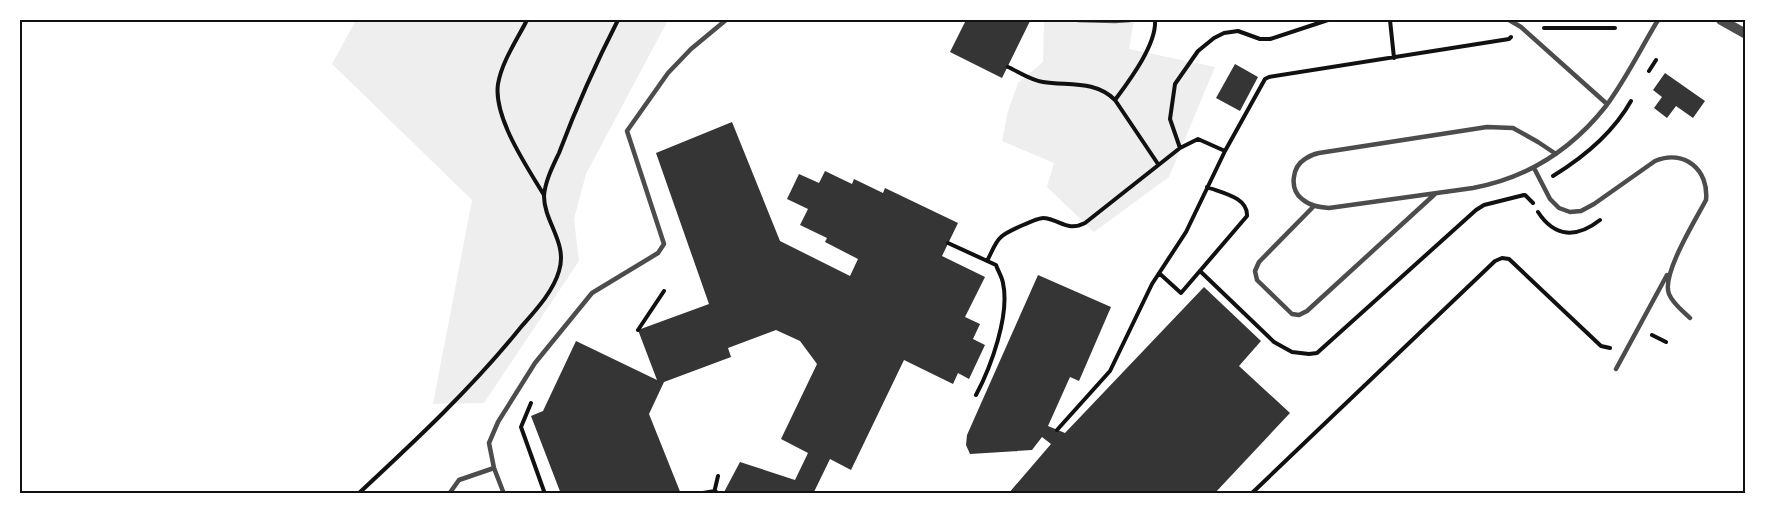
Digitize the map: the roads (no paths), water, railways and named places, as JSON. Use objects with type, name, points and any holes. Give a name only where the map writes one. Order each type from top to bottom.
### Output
[{"type":"street","points":[[1721,20],[1746,34]]},
{"type":"lane","points":[[504,494],[494,468],[489,442],[498,422],[535,363],[592,293],[658,253],[664,244],[627,131],[669,73],[691,49],[726,20]]},
{"type":"lane","points":[[1078,20],[1130,20]]},
{"type":"lane","points":[[1509,20],[1521,27],[1607,104]]},
{"type":"lane","points":[[1556,154],[1513,128],[1487,127],[1318,153],[1304,159],[1294,172],[1293,188],[1301,199],[1314,206],[1329,208],[1495,184],[1534,168],[1556,154],[1589,126],[1607,104],[1658,20]]},
{"type":"lane","points":[[1534,168],[1550,199],[1559,208],[1570,212],[1581,211],[1601,200],[1665,157],[1687,161],[1697,168],[1704,178],[1707,189],[1706,200],[1616,369]]},
{"type":"lane","points":[[1314,206],[1259,262],[1255,271],[1257,280],[1292,314],[1299,315],[1307,311],[1436,194]]},
{"type":"lane","points":[[1672,267],[1667,284],[1668,293],[1674,303],[1690,318]]},
{"type":"lane","points":[[449,494],[459,480],[494,468]]}]
